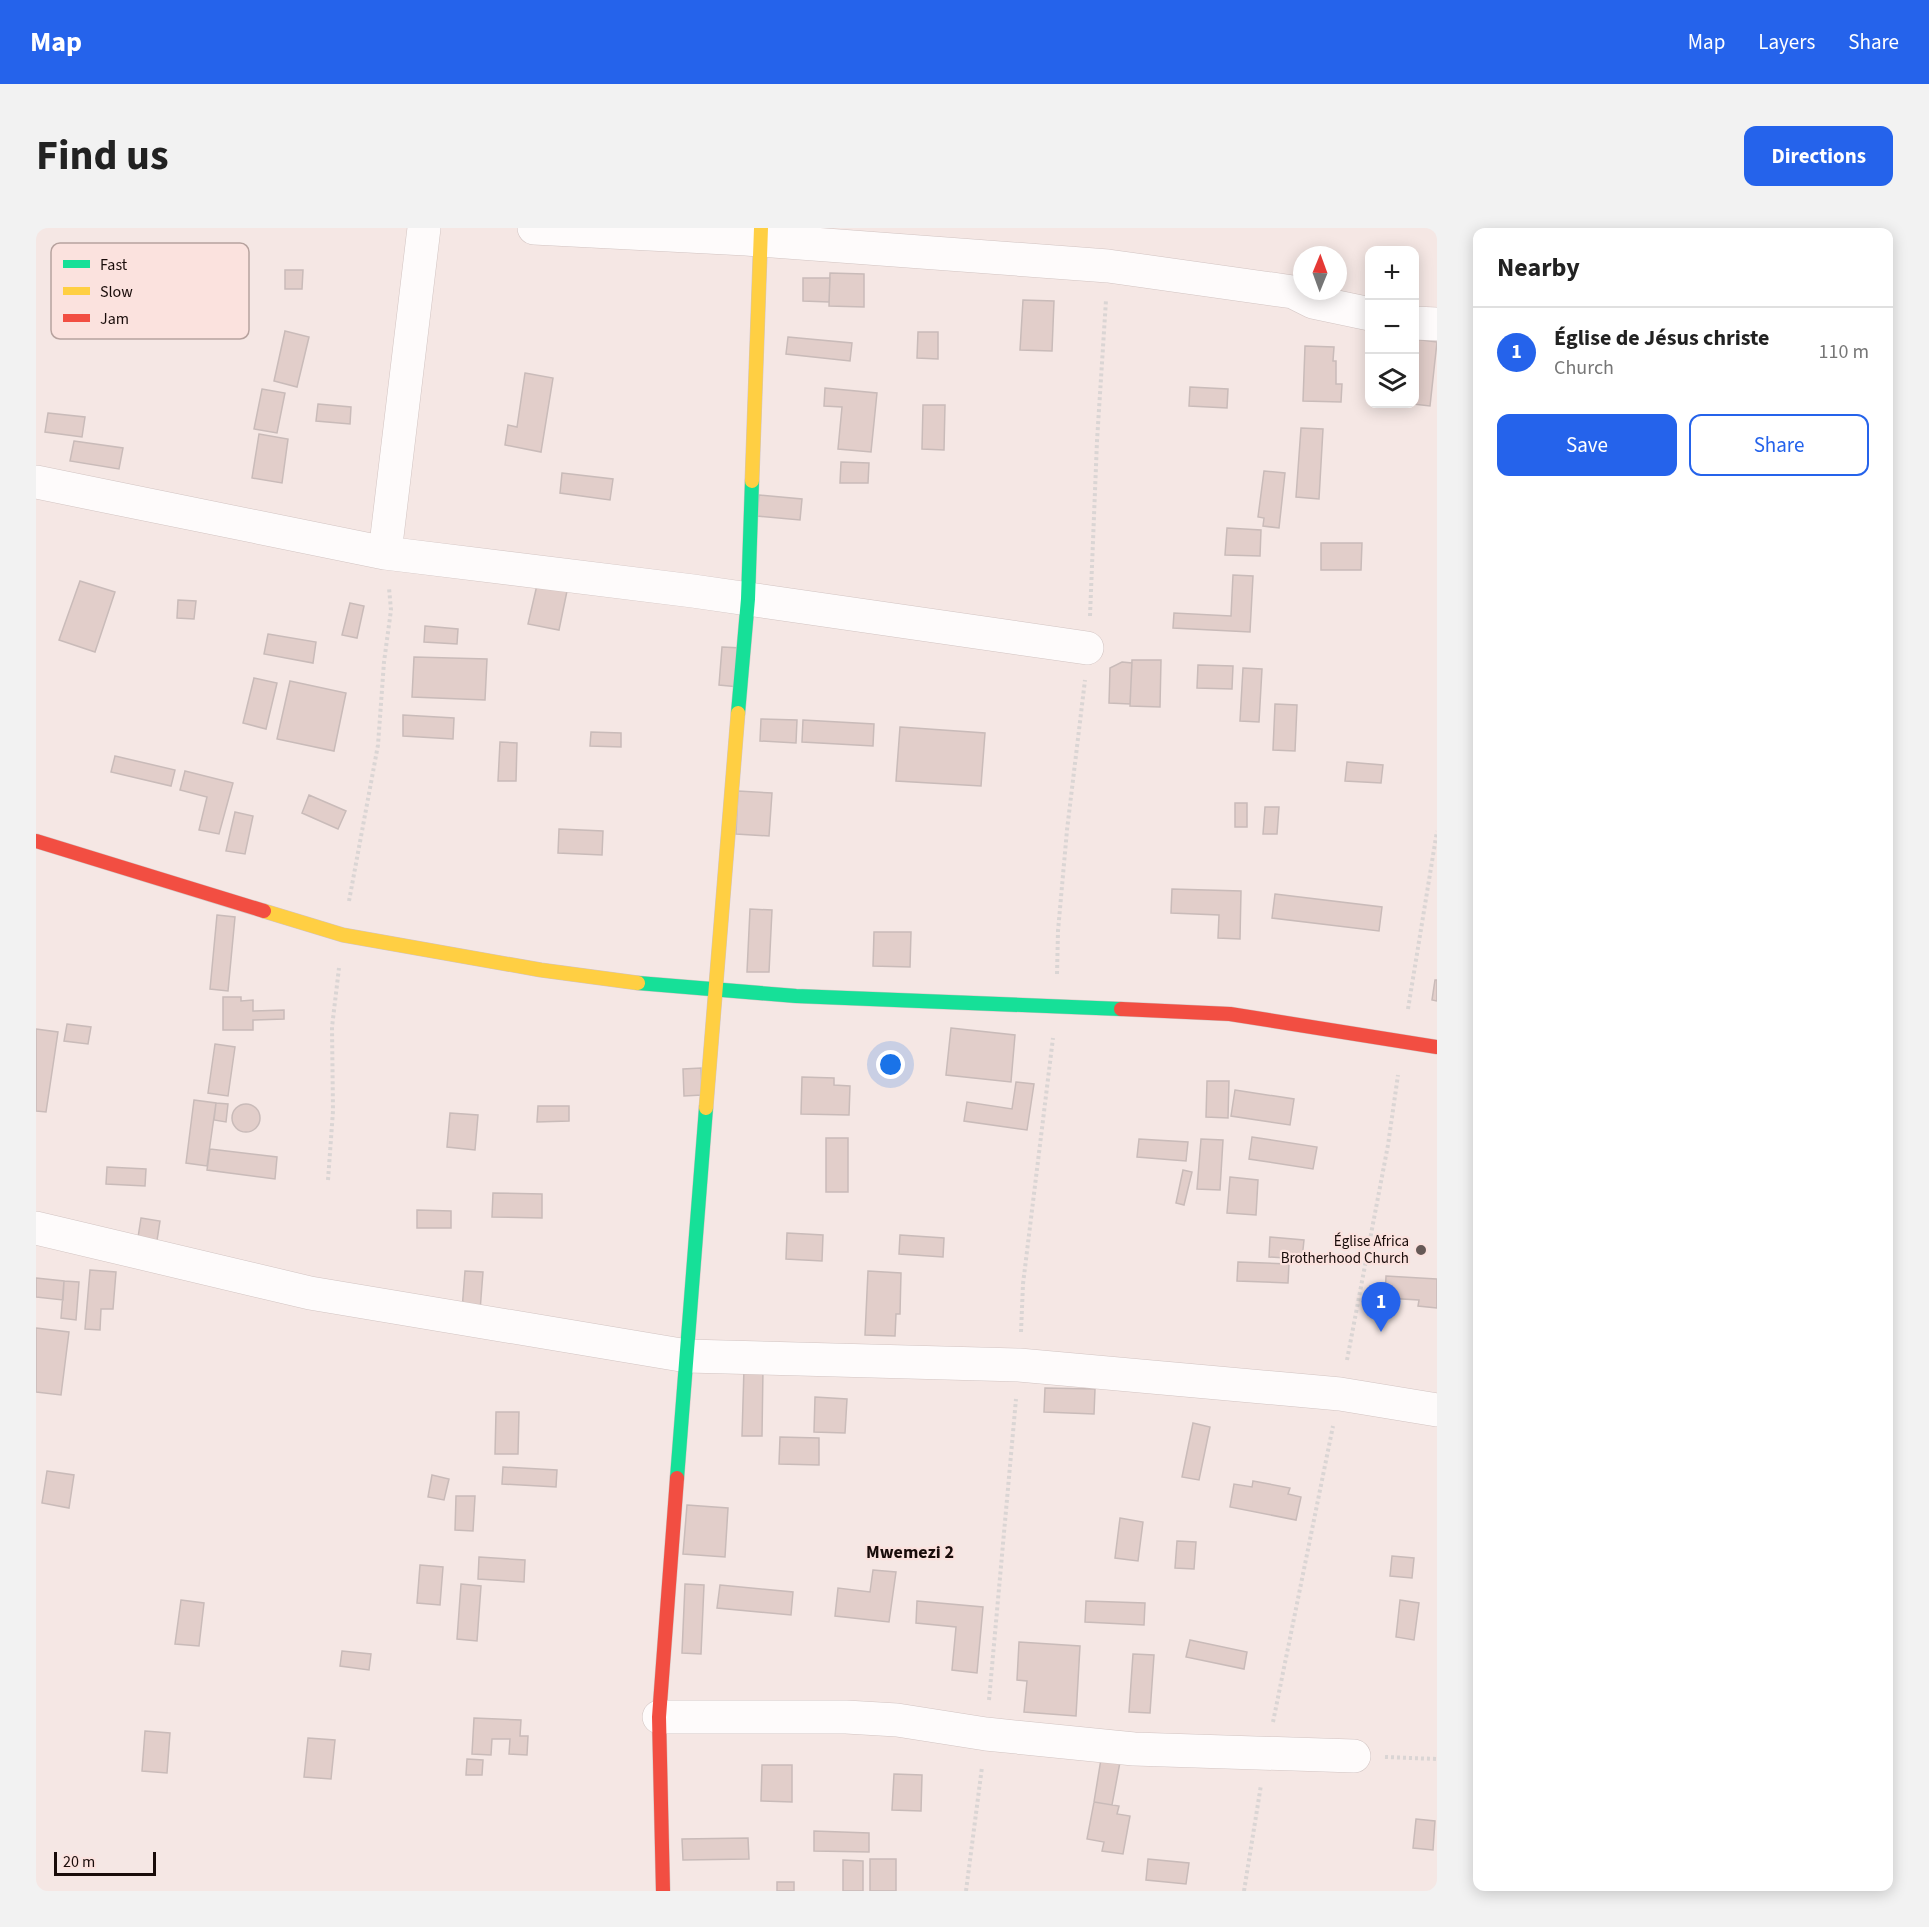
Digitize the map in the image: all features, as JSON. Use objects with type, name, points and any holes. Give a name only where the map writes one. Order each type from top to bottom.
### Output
[{"type":"street","points":[[386,553],[424,228]]},
{"type":"street","points":[[534,228],[760,234],[1108,266],[1293,292],[1313,302],[1365,314]]},
{"type":"street","points":[[663,1891],[659,1717],[715,990],[748,599],[760,234]]},
{"type":"street","points":[[1419,323],[1437,324]]},
{"type":"street","points":[[36,482],[386,553],[748,599],[1087,648]]},
{"type":"street","points":[[36,841],[343,935],[541,970],[657,985],[796,996],[1230,1014],[1437,1047]]},
{"type":"street","points":[[36,1228],[310,1293],[687,1356],[1019,1365],[1340,1394],[1437,1410]]},
{"type":"street","points":[[659,1717],[846,1717],[897,1720],[986,1734],[1134,1749],[1354,1756]]},
{"type":"path","points":[[966,1891],[986,1734],[1019,1365],[1023,1284],[1056,1007],[1059,920],[1067,830],[1084,699],[1092,594],[1097,441],[1108,266]]},
{"type":"path","points":[[328,1180],[333,1111],[332,1027],[343,935],[378,745],[384,662],[391,610],[386,553]]},
{"type":"path","points":[[1354,1756],[1437,1759]]},
{"type":"building","points":[[285,270],[303,270],[302,289],[285,289]]},
{"type":"building","points":[[830,273],[864,274],[864,307],[829,306]]},
{"type":"building","points":[[803,278],[830,278],[829,302],[803,301]]},
{"type":"building","points":[[1023,300],[1054,301],[1052,351],[1020,350]]},
{"type":"building","points":[[285,331],[309,337],[297,387],[274,381]]},
{"type":"building","points":[[918,332],[938,332],[938,359],[917,358]]},
{"type":"building","points":[[788,337],[852,343],[850,361],[786,354]]},
{"type":"building","points":[[1419,340],[1437,342],[1430,406],[1419,405]]},
{"type":"building","points":[[1305,346],[1334,347],[1336,384],[1342,384],[1341,402],[1303,401]]},
{"type":"building","points":[[525,373],[553,378],[541,452],[505,445],[508,425],[517,427]]},
{"type":"building","points":[[1190,387],[1228,389],[1227,408],[1189,406]]},
{"type":"building","points":[[825,388],[877,393],[871,452],[838,449],[842,407],[824,406]]},
{"type":"building","points":[[262,389],[285,393],[277,433],[254,429]]},
{"type":"building","points":[[318,404],[351,407],[350,424],[316,421]]},
{"type":"building","points":[[923,405],[945,405],[944,450],[922,449]]},
{"type":"building","points":[[48,413],[85,417],[82,437],[45,432]]},
{"type":"building","points":[[1301,428],[1323,429],[1319,499],[1296,497]]},
{"type":"building","points":[[259,434],[288,439],[282,483],[252,478]]},
{"type":"building","points":[[74,441],[123,448],[119,469],[70,461]]},
{"type":"building","points":[[841,462],[869,463],[868,483],[840,483]]},
{"type":"building","points":[[1264,471],[1285,473],[1279,528],[1263,526],[1264,518],[1258,517]]},
{"type":"building","points":[[562,473],[613,479],[610,500],[560,493]]},
{"type":"building","points":[[759,495],[802,499],[800,520],[757,516]]},
{"type":"building","points":[[1227,528],[1261,530],[1260,556],[1225,555]]},
{"type":"building","points":[[1321,543],[1362,543],[1361,570],[1321,570]]},
{"type":"building","points":[[1233,575],[1253,576],[1250,632],[1173,628],[1174,613],[1231,616]]},
{"type":"building","points":[[80,581],[115,592],[95,652],[59,640]]},
{"type":"building","points":[[537,585],[567,591],[559,630],[528,624]]},
{"type":"building","points":[[178,600],[196,601],[194,619],[177,618]]},
{"type":"building","points":[[350,603],[364,606],[357,638],[342,635]]},
{"type":"building","points":[[425,626],[458,629],[457,644],[424,642]]},
{"type":"building","points":[[268,634],[316,642],[313,663],[264,654]]},
{"type":"building","points":[[722,647],[742,648],[739,687],[719,685]]},
{"type":"building","points":[[414,657],[487,659],[485,700],[412,697]]},
{"type":"building","points":[[1132,660],[1161,660],[1160,707],[1130,706]]},
{"type":"building","points":[[1122,662],[1132,663],[1130,704],[1109,703],[1110,668]]},
{"type":"building","points":[[1198,665],[1233,666],[1232,689],[1197,688]]},
{"type":"building","points":[[1243,668],[1262,669],[1259,722],[1240,721]]},
{"type":"building","points":[[254,678],[277,683],[266,729],[243,723]]},
{"type":"building","points":[[290,681],[346,693],[334,751],[277,739]]},
{"type":"building","points":[[1275,704],[1297,705],[1295,751],[1273,750]]},
{"type":"building","points":[[403,715],[454,718],[453,739],[403,736]]},
{"type":"building","points":[[761,719],[797,720],[796,743],[760,741]]},
{"type":"building","points":[[803,720],[874,724],[873,746],[802,742]]},
{"type":"building","points":[[900,727],[985,733],[981,786],[896,781]]},
{"type":"building","points":[[591,732],[621,733],[621,747],[590,746]]},
{"type":"building","points":[[500,742],[517,743],[516,781],[498,781]]},
{"type":"building","points":[[115,756],[175,770],[171,786],[111,772]]},
{"type":"building","points":[[1347,762],[1383,765],[1381,783],[1345,781]]},
{"type":"building","points":[[185,771],[233,783],[219,834],[199,830],[207,797],[180,790]]},
{"type":"building","points":[[738,791],[772,793],[769,836],[736,834]]},
{"type":"building","points":[[309,795],[346,811],[338,829],[302,813]]},
{"type":"building","points":[[1235,803],[1247,803],[1247,827],[1235,827]]},
{"type":"building","points":[[1265,807],[1279,807],[1277,834],[1263,834]]},
{"type":"building","points":[[235,812],[253,816],[245,854],[226,851]]},
{"type":"building","points":[[559,829],[603,831],[602,855],[558,853]]},
{"type":"building","points":[[1172,889],[1241,891],[1240,939],[1218,938],[1219,915],[1171,913]]},
{"type":"building","points":[[1275,894],[1382,907],[1379,931],[1272,918]]},
{"type":"building","points":[[750,909],[772,910],[769,972],[747,972]]},
{"type":"building","points":[[217,915],[235,917],[228,991],[210,989]]},
{"type":"building","points":[[874,932],[911,932],[910,967],[873,966]]},
{"type":"building","points":[[1435,980],[1437,980],[1437,1001],[1432,1000]]},
{"type":"building","points":[[223,997],[241,997],[241,1001],[253,1000],[253,1011],[284,1010],[284,1019],[253,1020],[253,1030],[223,1030]]},
{"type":"building","points":[[67,1024],[91,1027],[88,1044],[64,1041]]},
{"type":"building","points":[[951,1028],[1015,1035],[1011,1082],[946,1075]]},
{"type":"building","points":[[36,1029],[58,1032],[46,1112],[36,1111]]},
{"type":"building","points":[[215,1044],[235,1047],[228,1096],[208,1093]]},
{"type":"building","points":[[701,1068],[702,1095],[684,1096],[683,1069]]},
{"type":"building","points":[[802,1077],[834,1078],[834,1085],[850,1086],[849,1115],[801,1114]]},
{"type":"building","points":[[1207,1081],[1229,1081],[1228,1118],[1206,1117]]},
{"type":"building","points":[[1016,1082],[1034,1084],[1027,1130],[964,1121],[967,1102],[1012,1109]]},
{"type":"building","points":[[1235,1090],[1294,1099],[1290,1125],[1231,1116]]},
{"type":"building","points":[[194,1100],[216,1103],[207,1166],[186,1163]]},
{"type":"building","points":[[216,1103],[228,1104],[226,1122],[214,1120]]},
{"type":"building","points":[[246,1104],[256,1108],[260,1118],[256,1128],[246,1132],[236,1128],[232,1118],[236,1108]]},
{"type":"building","points":[[538,1106],[569,1106],[569,1121],[537,1122]]},
{"type":"building","points":[[450,1113],[478,1115],[475,1150],[447,1147]]},
{"type":"building","points":[[1252,1137],[1317,1147],[1313,1169],[1249,1159]]},
{"type":"building","points":[[826,1138],[848,1138],[848,1192],[826,1192]]},
{"type":"building","points":[[1139,1139],[1188,1142],[1186,1161],[1137,1157]]},
{"type":"building","points":[[1201,1139],[1223,1140],[1220,1190],[1197,1189]]},
{"type":"building","points":[[210,1149],[277,1157],[275,1179],[207,1170]]},
{"type":"building","points":[[107,1167],[146,1169],[145,1186],[106,1184]]},
{"type":"building","points":[[1183,1170],[1192,1172],[1184,1205],[1176,1203]]},
{"type":"building","points":[[1230,1177],[1258,1180],[1256,1215],[1227,1213]]},
{"type":"building","points":[[493,1193],[542,1194],[542,1218],[492,1217]]},
{"type":"building","points":[[417,1210],[451,1211],[451,1228],[417,1228]]},
{"type":"building","points":[[141,1218],[160,1221],[156,1247],[137,1244]]},
{"type":"building","points":[[787,1233],[823,1235],[822,1261],[786,1259]]},
{"type":"building","points":[[900,1235],[944,1238],[943,1257],[899,1254]]},
{"type":"building","points":[[1270,1237],[1304,1240],[1302,1259],[1269,1257]]},
{"type":"building","points":[[1238,1262],[1289,1264],[1288,1283],[1237,1281]]},
{"type":"building","points":[[90,1270],[116,1272],[113,1309],[101,1309],[100,1330],[85,1329]]},
{"type":"building","points":[[465,1271],[483,1272],[480,1311],[462,1310]]},
{"type":"building","points":[[868,1271],[901,1273],[900,1314],[896,1314],[895,1336],[865,1335]]},
{"type":"building","points":[[1386,1276],[1437,1279],[1437,1308],[1418,1306],[1419,1300],[1385,1298]]},
{"type":"building","points":[[36,1278],[64,1281],[63,1300],[36,1297]]},
{"type":"building","points":[[64,1281],[79,1282],[76,1320],[61,1318]]},
{"type":"building","points":[[36,1328],[69,1332],[61,1395],[36,1392]]},
{"type":"building","points":[[744,1368],[763,1368],[762,1436],[742,1436]]},
{"type":"building","points":[[1045,1388],[1095,1389],[1094,1414],[1044,1412]]},
{"type":"building","points":[[815,1397],[847,1399],[845,1433],[814,1432]]},
{"type":"building","points":[[496,1412],[519,1412],[518,1454],[495,1454]]},
{"type":"building","points":[[1193,1423],[1210,1427],[1199,1480],[1182,1477]]},
{"type":"building","points":[[780,1437],[819,1438],[819,1465],[779,1464]]},
{"type":"building","points":[[503,1467],[557,1470],[556,1487],[502,1484]]},
{"type":"building","points":[[47,1471],[74,1475],[69,1508],[42,1503]]},
{"type":"building","points":[[432,1475],[449,1479],[444,1500],[428,1497]]},
{"type":"building","points":[[1253,1481],[1290,1488],[1288,1494],[1301,1497],[1296,1520],[1230,1507],[1234,1484],[1252,1487]]},
{"type":"building","points":[[456,1496],[475,1496],[473,1531],[455,1530]]},
{"type":"building","points":[[687,1505],[728,1508],[725,1557],[683,1554]]},
{"type":"building","points":[[1120,1518],[1143,1522],[1138,1561],[1115,1558]]},
{"type":"building","points":[[1177,1541],[1196,1542],[1194,1569],[1175,1568]]},
{"type":"building","points":[[1392,1556],[1414,1558],[1412,1578],[1390,1576]]},
{"type":"building","points":[[479,1557],[525,1560],[524,1582],[478,1579]]},
{"type":"building","points":[[420,1565],[443,1567],[440,1605],[417,1603]]},
{"type":"building","points":[[873,1570],[896,1572],[889,1622],[835,1616],[838,1588],[870,1592]]},
{"type":"building","points":[[461,1584],[481,1586],[477,1641],[457,1639]]},
{"type":"building","points":[[685,1584],[704,1585],[701,1654],[682,1653]]},
{"type":"building","points":[[720,1585],[793,1592],[791,1615],[717,1608]]},
{"type":"building","points":[[181,1600],[204,1603],[199,1646],[175,1644]]},
{"type":"building","points":[[1400,1600],[1419,1603],[1414,1640],[1396,1637]]},
{"type":"building","points":[[917,1601],[983,1607],[977,1673],[952,1670],[956,1627],[916,1623]]},
{"type":"building","points":[[1086,1601],[1145,1603],[1144,1625],[1085,1622]]},
{"type":"building","points":[[1190,1640],[1247,1652],[1244,1669],[1186,1657]]},
{"type":"building","points":[[1019,1642],[1080,1646],[1076,1716],[1024,1712],[1027,1681],[1017,1680]]},
{"type":"building","points":[[342,1651],[371,1654],[369,1670],[340,1666]]},
{"type":"building","points":[[1133,1654],[1154,1655],[1150,1713],[1129,1712]]},
{"type":"building","points":[[474,1718],[521,1720],[520,1736],[528,1736],[527,1755],[509,1754],[510,1739],[492,1739],[491,1755],[472,1754]]},
{"type":"building","points":[[145,1731],[170,1733],[167,1773],[142,1771]]},
{"type":"building","points":[[308,1738],[335,1740],[331,1779],[304,1777]]},
{"type":"building","points":[[467,1759],[483,1760],[482,1775],[466,1775]]},
{"type":"building","points":[[1101,1759],[1120,1762],[1112,1805],[1094,1802]]},
{"type":"building","points":[[762,1765],[792,1765],[792,1802],[761,1801]]},
{"type":"building","points":[[894,1774],[922,1775],[921,1811],[892,1810]]},
{"type":"building","points":[[1094,1802],[1119,1806],[1117,1814],[1130,1816],[1123,1854],[1102,1851],[1104,1842],[1087,1839]]},
{"type":"building","points":[[1416,1819],[1435,1821],[1433,1850],[1413,1848]]},
{"type":"building","points":[[814,1831],[869,1833],[869,1852],[814,1851]]},
{"type":"building","points":[[748,1838],[749,1859],[683,1860],[682,1839]]},
{"type":"building","points":[[870,1859],[896,1859],[896,1891],[870,1891]]},
{"type":"building","points":[[1148,1859],[1189,1863],[1186,1884],[1146,1880]]},
{"type":"building","points":[[843,1860],[863,1861],[863,1891],[843,1891]]},
{"type":"building","points":[[777,1882],[794,1882],[794,1891],[777,1891]]},
{"type":"traffic: fast","points":[[738,713],[748,599],[752,481]]},
{"type":"traffic: fast","points":[[638,983],[796,996],[1121,1009]]},
{"type":"traffic: fast","points":[[677,1478],[706,1108]]},
{"type":"traffic: slow","points":[[752,481],[761,228]]},
{"type":"traffic: slow","points":[[706,1108],[738,713]]},
{"type":"traffic: slow","points":[[264,911],[343,935],[541,970],[638,983]]},
{"type":"traffic: jam","points":[[36,841],[264,911]]},
{"type":"traffic: jam","points":[[1121,1009],[1230,1014],[1437,1047]]},
{"type":"traffic: jam","points":[[663,1891],[659,1717],[677,1478]]},
{"type":"place","name":"Église Africa Brotherhood Church","points":[[1421,1250]]},
{"type":"place","name":"Église de Jésus christe","points":[[1381,1332]]},
{"type":"district","name":"Mwemezi 2","points":[[910,1552]]}]
